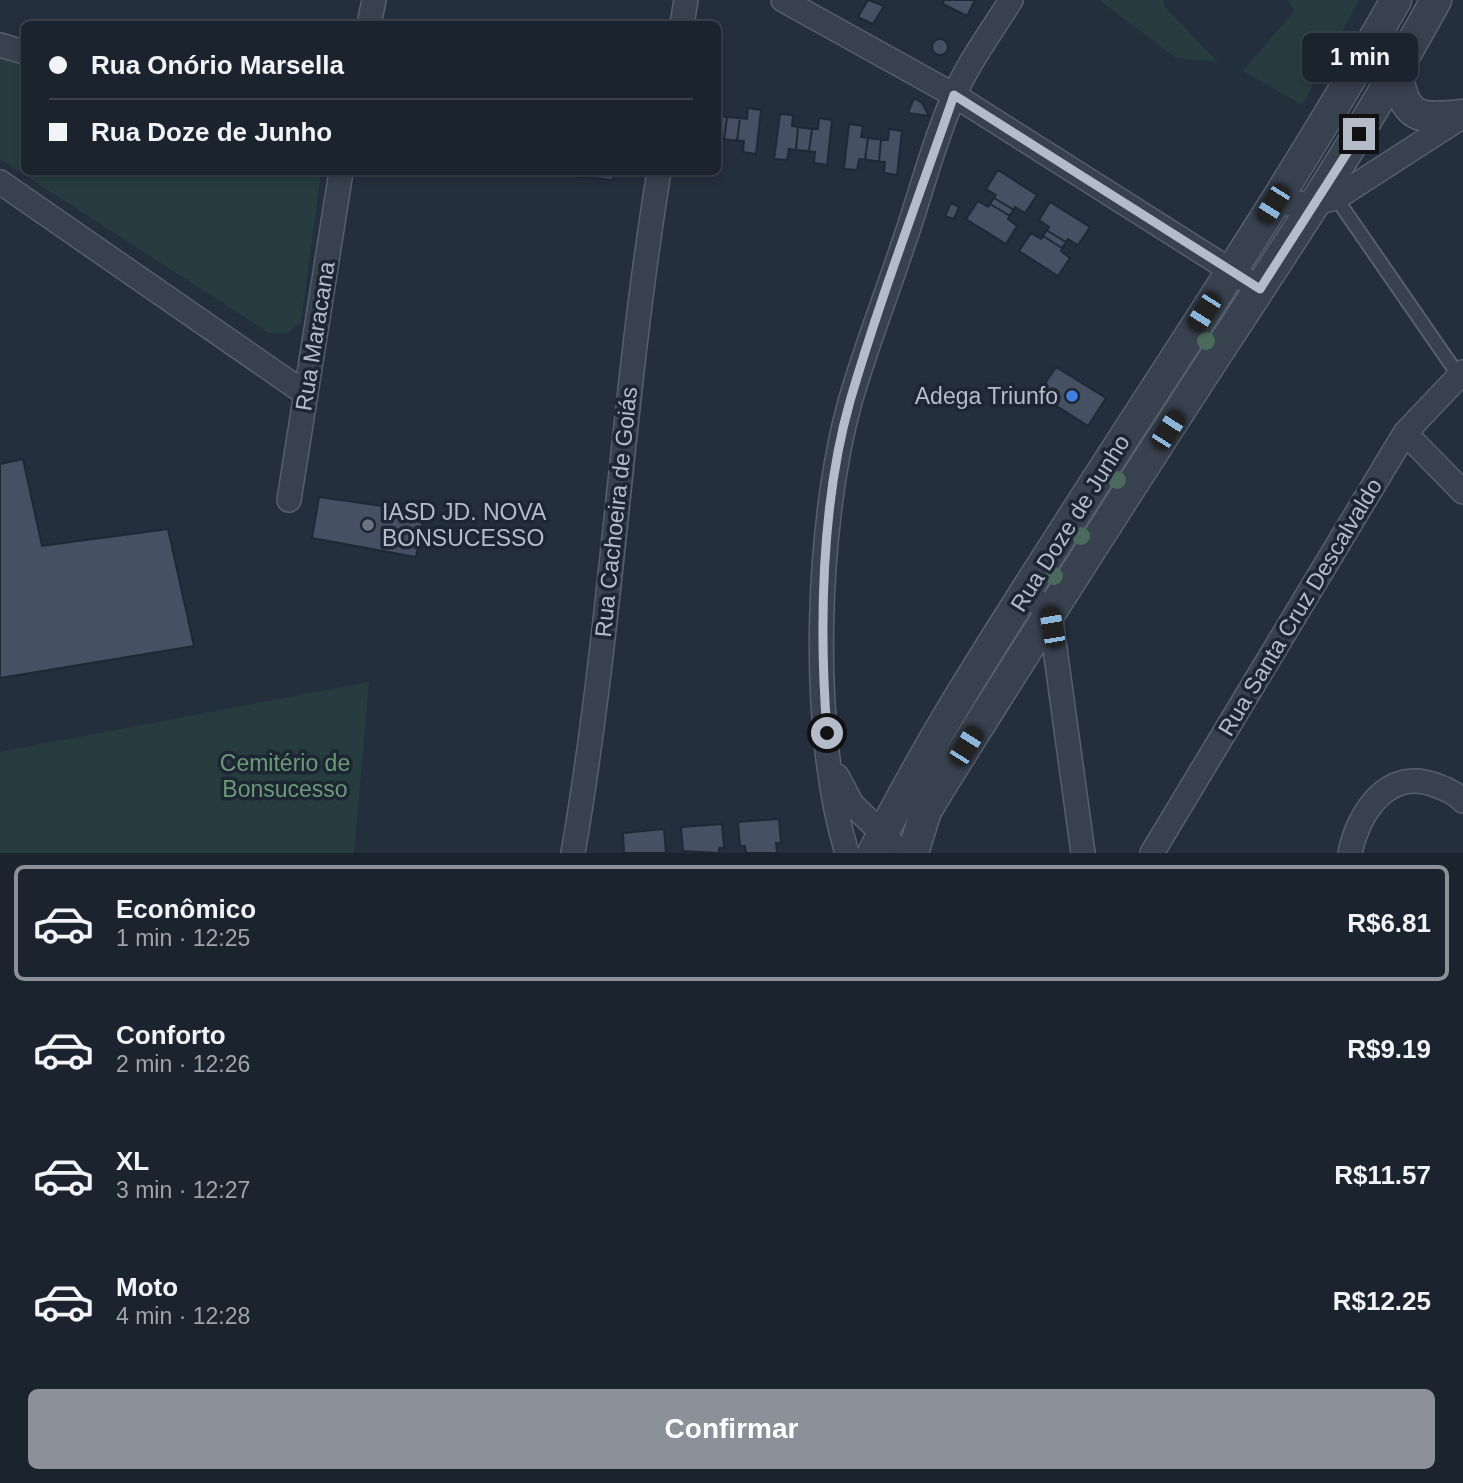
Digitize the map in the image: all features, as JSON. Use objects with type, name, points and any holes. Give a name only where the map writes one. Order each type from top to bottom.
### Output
[{"type":"street","points":[[370,21],[374,0]]},
{"type":"street","points":[[682,21],[686,0]]},
{"type":"street","points":[[783,0],[954,95],[1260,289]]},
{"type":"street","points":[[847,853],[828,761],[822,678],[825,567],[832,497],[850,403],[954,95],[1011,0]]},
{"type":"street","name":"Rua Doze de Junho","points":[[886,847],[934,741],[1025,592],[1273,204],[1396,0]]},
{"type":"street","name":"Rua Doze de Junho","points":[[913,853],[926,811],[1050,612],[1260,289],[1326,200],[1436,0]]},
{"type":"street","points":[[0,45],[21,51]]},
{"type":"street","points":[[1397,72],[1406,106],[1419,116],[1429,119],[1463,116]]},
{"type":"street","points":[[1273,204],[1326,200],[1463,116]]},
{"type":"street","name":"Rua Maracana","points":[[289,500],[341,175]]},
{"type":"street","name":"Rua Cachoeira de Goiás","points":[[573,853],[613,557],[639,295],[659,175]]},
{"type":"street","points":[[0,182],[306,394]]},
{"type":"street","name":"Rua Santa Cruz Descalvaldo","points":[[1152,853],[1405,433],[1461,374]]},
{"type":"street","points":[[1405,433],[1463,492]]},
{"type":"street","points":[[1025,592],[1050,612],[1083,853]]},
{"type":"street","points":[[828,761],[852,804],[886,847]]},
{"type":"street","points":[[1350,853],[1354,833],[1375,798],[1399,782],[1424,780],[1455,792],[1463,801]]},
{"type":"lane","points":[[1326,200],[1461,374]]},
{"type":"green space","points":[[1099,0],[1164,0],[1164,6],[1218,62],[1176,58]]},
{"type":"green space","points":[[1288,0],[1359,0],[1302,105],[1243,71],[1294,11]]},
{"type":"green space","points":[[0,58],[21,64],[21,173],[0,159]]},
{"type":"green space","points":[[25,175],[321,175],[301,322],[288,333],[269,333]]},
{"type":"green space","points":[[1228,298],[1235,303],[1051,588],[1045,584]]},
{"type":"green space","name":"Cemitério de Bonsucesso","points":[[369,682],[354,853],[0,853],[0,752]]},
{"type":"building","points":[[868,0],[884,6],[873,24],[858,17]]},
{"type":"building","points":[[944,0],[975,0],[967,16],[943,4]]},
{"type":"building","points":[[940,39],[948,47],[940,55],[932,47]]},
{"type":"building","points":[[914,98],[922,103],[929,116],[908,113]]},
{"type":"building","points":[[748,108],[761,110],[756,154],[743,152],[744,141],[721,139],[721,116],[747,119]]},
{"type":"building","points":[[780,114],[793,115],[792,126],[798,127],[818,129],[819,118],[832,120],[827,165],[814,163],[815,152],[789,149],[787,160],[774,159]]},
{"type":"building","points":[[727,117],[740,118],[737,141],[724,139]]},
{"type":"building","points":[[849,124],[863,126],[861,137],[874,139],[888,140],[889,129],[902,131],[897,175],[884,173],[885,162],[859,159],[857,170],[844,169]]},
{"type":"building","points":[[798,127],[812,129],[809,151],[796,150]]},
{"type":"building","points":[[868,138],[881,139],[879,162],[865,160]]},
{"type":"building","points":[[998,170],[1037,195],[1025,213],[1015,207],[1008,219],[1017,226],[1006,244],[966,219],[978,201],[988,207],[996,195],[986,189]]},
{"type":"building","points":[[566,175],[614,175],[613,180]]},
{"type":"building","points":[[994,198],[1014,210],[1010,216],[990,204]]},
{"type":"building","points":[[1050,202],[1090,227],[1078,245],[1068,239],[1066,242],[1061,251],[1070,258],[1058,276],[1019,251],[1031,233],[1041,239],[1049,227],[1039,220]]},
{"type":"building","points":[[951,203],[959,207],[954,219],[945,216]]},
{"type":"building","points":[[1046,230],[1066,242],[1062,248],[1043,236]]},
{"type":"building","name":"Adega Triunfo","points":[[1056,367],[1106,398],[1088,426],[1038,394]]},
{"type":"building","points":[[23,459],[42,546],[168,529],[194,646],[0,678],[0,464]]},
{"type":"building","name":"IASD JD. NOVA BONSUCESSO","points":[[319,497],[425,512],[416,557],[312,538]]},
{"type":"building","points":[[779,819],[781,843],[776,843],[777,853],[746,853],[745,846],[740,846],[738,822]]},
{"type":"building","points":[[722,824],[724,848],[719,848],[719,853],[683,851],[681,827]]},
{"type":"building","points":[[664,829],[666,853],[624,853],[623,833]]},
{"type":"place","name":"Adega Triunfo","points":[[1072,396]]},
{"type":"place","name":"IASD JD. NOVA BONSUCESSO","points":[[368,525]]},
{"type":"route","points":[[827,733],[822,678],[825,567],[832,497],[850,403],[954,95],[1260,289],[1359,134]]}]
